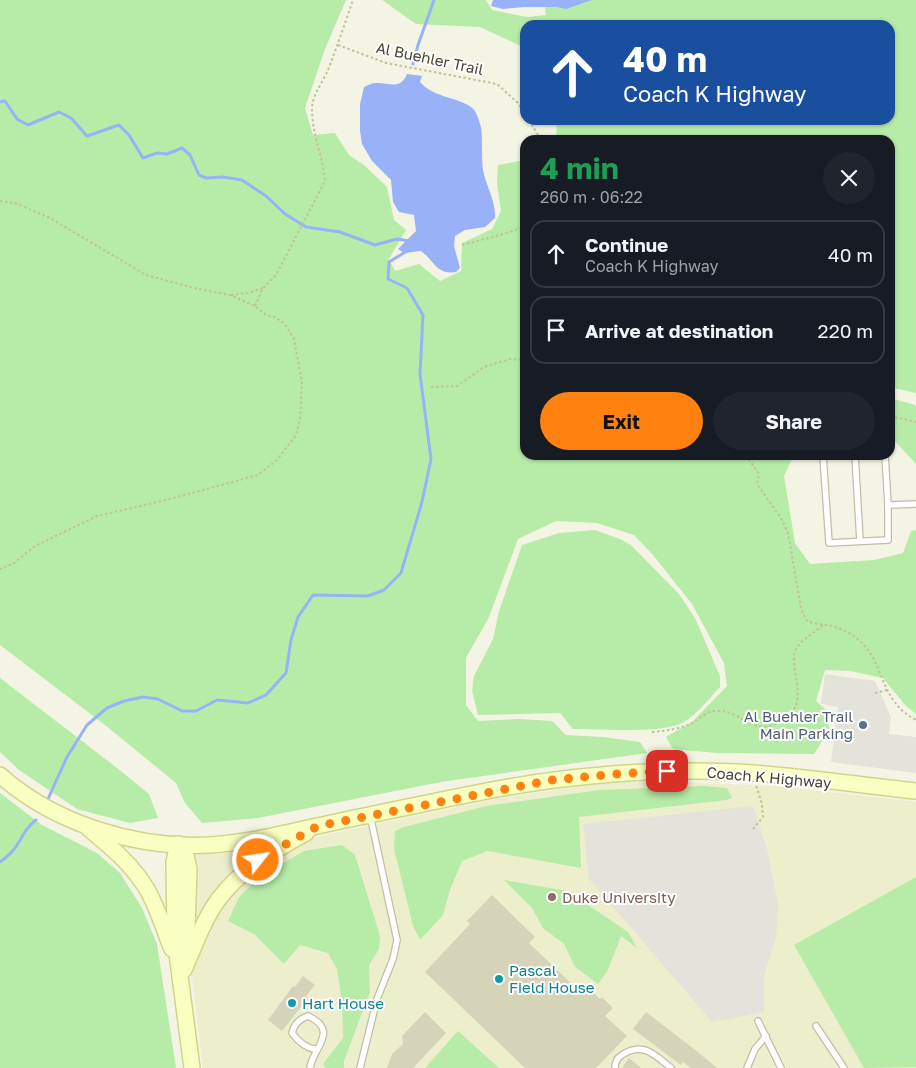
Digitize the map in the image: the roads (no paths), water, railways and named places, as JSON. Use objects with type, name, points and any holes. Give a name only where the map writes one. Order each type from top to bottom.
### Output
[{"type":"main road","name":"Coach K Highway","points":[[82,824],[156,843],[211,845],[258,838],[511,787],[590,776],[688,771],[753,773],[916,791]]},
{"type":"main road","points":[[0,775],[8,783],[44,806],[82,824],[117,852],[140,878],[149,892],[182,973],[192,1068]]},
{"type":"main road","points":[[182,973],[207,918],[230,886],[258,860],[318,826]]},
{"type":"main road","points":[[178,844],[186,856],[189,869],[187,947],[182,973]]},
{"type":"lane","points":[[823,460],[830,543],[888,540],[885,460]]},
{"type":"lane","points":[[855,460],[860,542]]},
{"type":"lane","points":[[888,505],[916,504]]},
{"type":"lane","points":[[360,1068],[376,999],[393,959],[397,940],[370,815]]},
{"type":"lane","points":[[310,1068],[311,1061],[317,1050],[324,1035],[322,1026],[317,1020],[308,1016],[301,1018],[294,1026],[292,1033],[297,1040],[308,1048],[317,1050]]},
{"type":"lane","points":[[758,1021],[781,1068]]},
{"type":"lane","points":[[816,1026],[844,1068]]},
{"type":"lane","points":[[747,1068],[755,1049],[766,1036]]},
{"type":"lane","points":[[615,1068],[614,1065],[619,1056],[639,1048],[654,1055],[671,1068]]},
{"type":"water","points":[[493,0],[592,0],[566,9],[556,7],[524,7],[503,9],[491,6]]},
{"type":"water","points":[[407,74],[422,76],[420,82],[432,91],[471,107],[481,127],[483,170],[494,206],[495,218],[485,227],[465,230],[455,236],[454,246],[460,268],[456,272],[440,269],[421,251],[404,253],[398,249],[416,231],[414,215],[399,212],[393,202],[391,180],[372,161],[362,144],[360,104],[364,87],[374,83],[397,84]]},
{"type":"waterway","points":[[413,64],[434,0]]},
{"type":"waterway","points":[[0,102],[5,101],[17,119],[28,125],[59,112],[71,118],[87,136],[119,125],[129,135],[143,158],[157,153],[167,154],[182,148],[190,155],[199,175],[206,178],[223,177],[242,180],[266,196],[285,214],[306,227],[340,232],[375,245],[397,239],[409,241]]},
{"type":"waterway","points":[[48,799],[67,757],[87,725],[107,708],[124,701],[143,697],[158,699],[182,711],[196,711],[217,700],[248,703],[266,695],[286,673],[291,640],[298,617],[313,595],[368,596],[384,590],[401,573],[422,502],[431,459],[420,374],[423,315],[407,288],[388,279],[389,262],[407,251]]},
{"type":"waterway","points":[[0,862],[14,850],[27,829],[36,820]]},
{"type":"place","name":"Al Buehler Trail Main Parking","points":[[863,725]]},
{"type":"place","name":"Duke University","points":[[552,897]]},
{"type":"place","name":"Pascal Field House","points":[[499,979]]},
{"type":"place","name":"Hart House","points":[[292,1003]]}]
